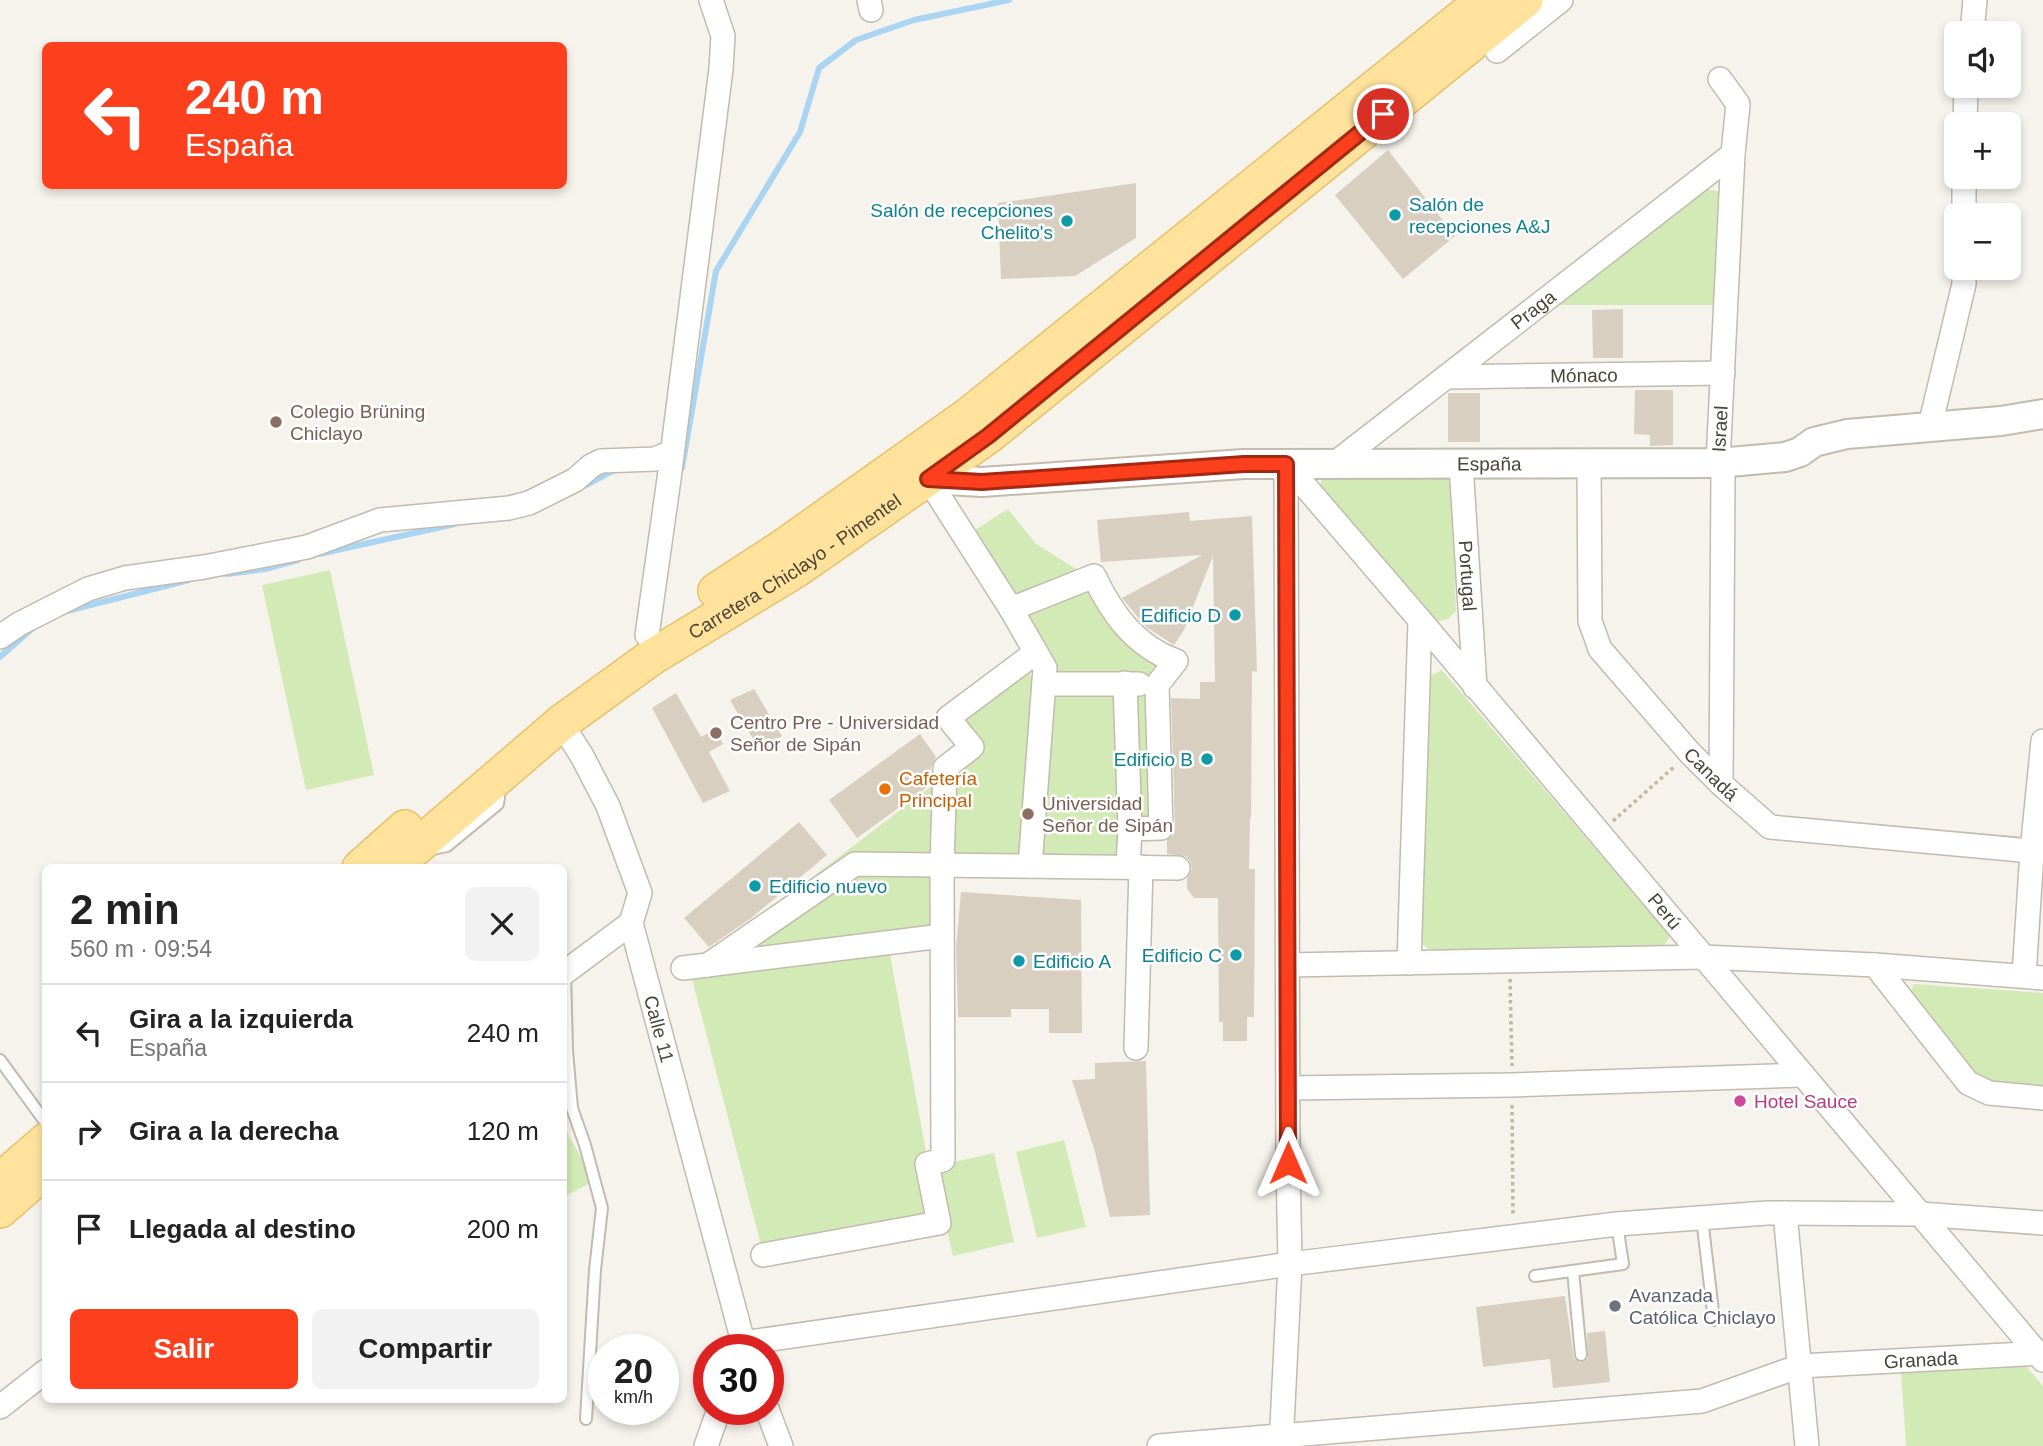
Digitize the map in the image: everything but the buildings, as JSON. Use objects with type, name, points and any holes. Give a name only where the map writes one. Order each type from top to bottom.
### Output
[{"type":"main road","name":"Carretera Chiclayo - Pimentel","points":[[375,863],[541,709],[647,635],[782,548],[969,415],[1483,0]]},
{"type":"main road","name":"Carretera Chiclayo - Pimentel","points":[[375,863],[502,772],[561,723],[652,657],[797,569],[988,436],[1525,0]]},
{"type":"main road","points":[[1342,147],[1497,51]]},
{"type":"main road","points":[[0,1159],[42,1124]]},
{"type":"main road","points":[[0,1181],[42,1144]]},
{"type":"main road","points":[[0,1210],[42,1173]]},
{"type":"street","points":[[647,635],[721,69],[723,36],[711,0]]},
{"type":"street","points":[[1497,51],[1561,0]]},
{"type":"street","points":[[1973,21],[1975,0]]},
{"type":"street","name":"Israel","points":[[1720,79],[1738,104],[1733,154],[1718,463],[1723,477],[1721,784]]},
{"type":"street","name":"Praga","points":[[1334,464],[1733,154]]},
{"type":"street","points":[[1930,426],[1964,280]]},
{"type":"street","name":"Mónaco","points":[[1446,377],[1723,373]]},
{"type":"street","name":"España","points":[[928,479],[982,482],[1244,464],[1718,463],[1785,457],[1800,452],[1814,442],[1847,434],[2001,421],[2043,414]]},
{"type":"street","points":[[0,637],[19,624],[88,589],[125,578],[204,567],[307,547],[380,520],[509,508],[528,503],[575,480],[601,461],[654,459],[671,463]]},
{"type":"street","name":"Canadá","points":[[1589,463],[1590,621],[1600,649],[1690,753],[1770,827],[2038,851]]},
{"type":"street","points":[[1281,1441],[1290,1264],[1286,464]]},
{"type":"street","name":"Perú","points":[[1286,464],[2041,1355]]},
{"type":"street","name":"Portugal","points":[[1461,464],[1475,687]]},
{"type":"street","points":[[928,479],[1011,609],[1045,668],[1030,866]]},
{"type":"street","points":[[1011,609],[1094,576],[1106,601],[1129,631],[1144,644],[1176,661],[1157,685],[1161,828],[1130,828]]},
{"type":"street","points":[[1409,963],[1420,620]]},
{"type":"street","points":[[764,1255],[939,1223],[927,1164],[943,1160],[942,864],[945,768],[972,747],[948,718],[1035,653]]},
{"type":"street","points":[[1125,683],[1134,867],[1136,1048]]},
{"type":"street","points":[[1044,684],[1157,685]]},
{"type":"street","name":"Calle 11","points":[[561,723],[608,806],[640,893],[631,923],[740,1334]]},
{"type":"street","points":[[1288,965],[1704,957],[1875,965],[2033,977],[2043,741]]},
{"type":"street","points":[[1127,748],[1158,746]]},
{"type":"street","points":[[708,965],[855,863],[1178,868]]},
{"type":"street","points":[[567,970],[631,923]]},
{"type":"street","points":[[683,968],[942,936]]},
{"type":"street","points":[[1875,965],[1968,1083],[1989,1093],[2043,1098]]},
{"type":"street","points":[[1288,1088],[1512,1085],[1803,1075]]},
{"type":"street","points":[[784,1341],[1290,1264],[1617,1224],[1785,1213],[1920,1214],[2043,1223]]},
{"type":"street","points":[[1785,1213],[1807,1446]]},
{"type":"street","name":"Granada","points":[[1159,1446],[1281,1441],[1702,1401],[1800,1366],[2041,1355]]},
{"type":"street","points":[[0,1406],[42,1374]]},
{"type":"street","points":[[706,1446],[713,1425]]},
{"type":"street","points":[[773,1425],[781,1446]]},
{"type":"lane","points":[[567,1051],[568,1110],[585,1145],[602,1208],[594,1270],[586,1419]]},
{"type":"lane","points":[[0,1060],[42,1118]]},
{"type":"lane","points":[[1702,1218],[1714,1320]]},
{"type":"lane","points":[[1535,1276],[1623,1264],[1617,1224]]},
{"type":"lane","points":[[1573,1271],[1581,1355]]},
{"type":"path","points":[[1599,833],[1690,753]]},
{"type":"path","points":[[1510,960],[1513,1236]]},
{"type":"green space","points":[[1699,188],[1725,195],[1714,305],[1552,305]]},
{"type":"green space","points":[[1443,473],[1451,479],[1456,611],[1448,619],[1432,623],[1320,486],[1323,476]]},
{"type":"green space","points":[[1008,509],[1036,544],[1086,575],[1168,665],[1167,679],[1042,681],[959,540]]},
{"type":"green space","points":[[330,570],[374,775],[306,790],[262,585]]},
{"type":"green space","points":[[1024,665],[1039,688],[1166,688],[1173,828],[1121,829],[1120,861],[937,857],[936,932],[733,957],[720,948],[980,749],[957,718]]},
{"type":"green space","points":[[1442,670],[1670,936],[1663,948],[1433,952],[1420,943],[1424,679]]},
{"type":"green space","points":[[889,949],[939,1223],[762,1249],[691,975]]},
{"type":"green space","points":[[1914,984],[2043,993],[2043,1090],[1991,1087],[1980,1080],[1909,994]]},
{"type":"green space","points":[[567,1132],[594,1181],[567,1195]]},
{"type":"green space","points":[[1064,1140],[1086,1227],[1037,1238],[1016,1152]]},
{"type":"green space","points":[[994,1153],[1014,1242],[953,1256],[932,1167]]},
{"type":"green space","points":[[2026,1366],[2043,1386],[2043,1446],[1906,1446],[1901,1373]]},
{"type":"waterway","points":[[676,468],[682,468],[716,271],[800,132],[819,68],[856,40],[914,20],[1009,0]]},
{"type":"waterway","points":[[582,487],[616,469]]},
{"type":"waterway","points":[[319,554],[455,524]]},
{"type":"waterway","points":[[227,574],[265,569],[298,560]]},
{"type":"waterway","points":[[67,611],[189,580]]},
{"type":"waterway","points":[[0,657],[35,626]]},
{"type":"place","name":"Salón de recepciones A&J","points":[[1395,215]]},
{"type":"place","name":"Salón de recepciones Chelito's","points":[[1067,221]]},
{"type":"place","name":"Colegio Brüning Chiclayo","points":[[276,422]]},
{"type":"place","name":"Edificio D","points":[[1235,615]]},
{"type":"place","name":"Centro Pre - Universidad Señor de Sipán","points":[[716,733]]},
{"type":"place","name":"Edificio B","points":[[1207,759]]},
{"type":"place","name":"Cafetería Principal","points":[[885,789]]},
{"type":"place","name":"Universidad Señor de Sipán","points":[[1028,814]]},
{"type":"place","name":"Edificio nuevo","points":[[755,886]]},
{"type":"place","name":"Edificio C","points":[[1236,955]]},
{"type":"place","name":"Edificio A","points":[[1019,961]]},
{"type":"place","name":"Hotel Sauce","points":[[1740,1101]]},
{"type":"place","name":"Avanzada Católica Chiclayo","points":[[1615,1306]]},
{"type":"route","points":[[1288,1163],[1286,464],[1244,464],[982,482],[928,479],[988,436],[1383,114]]}]
